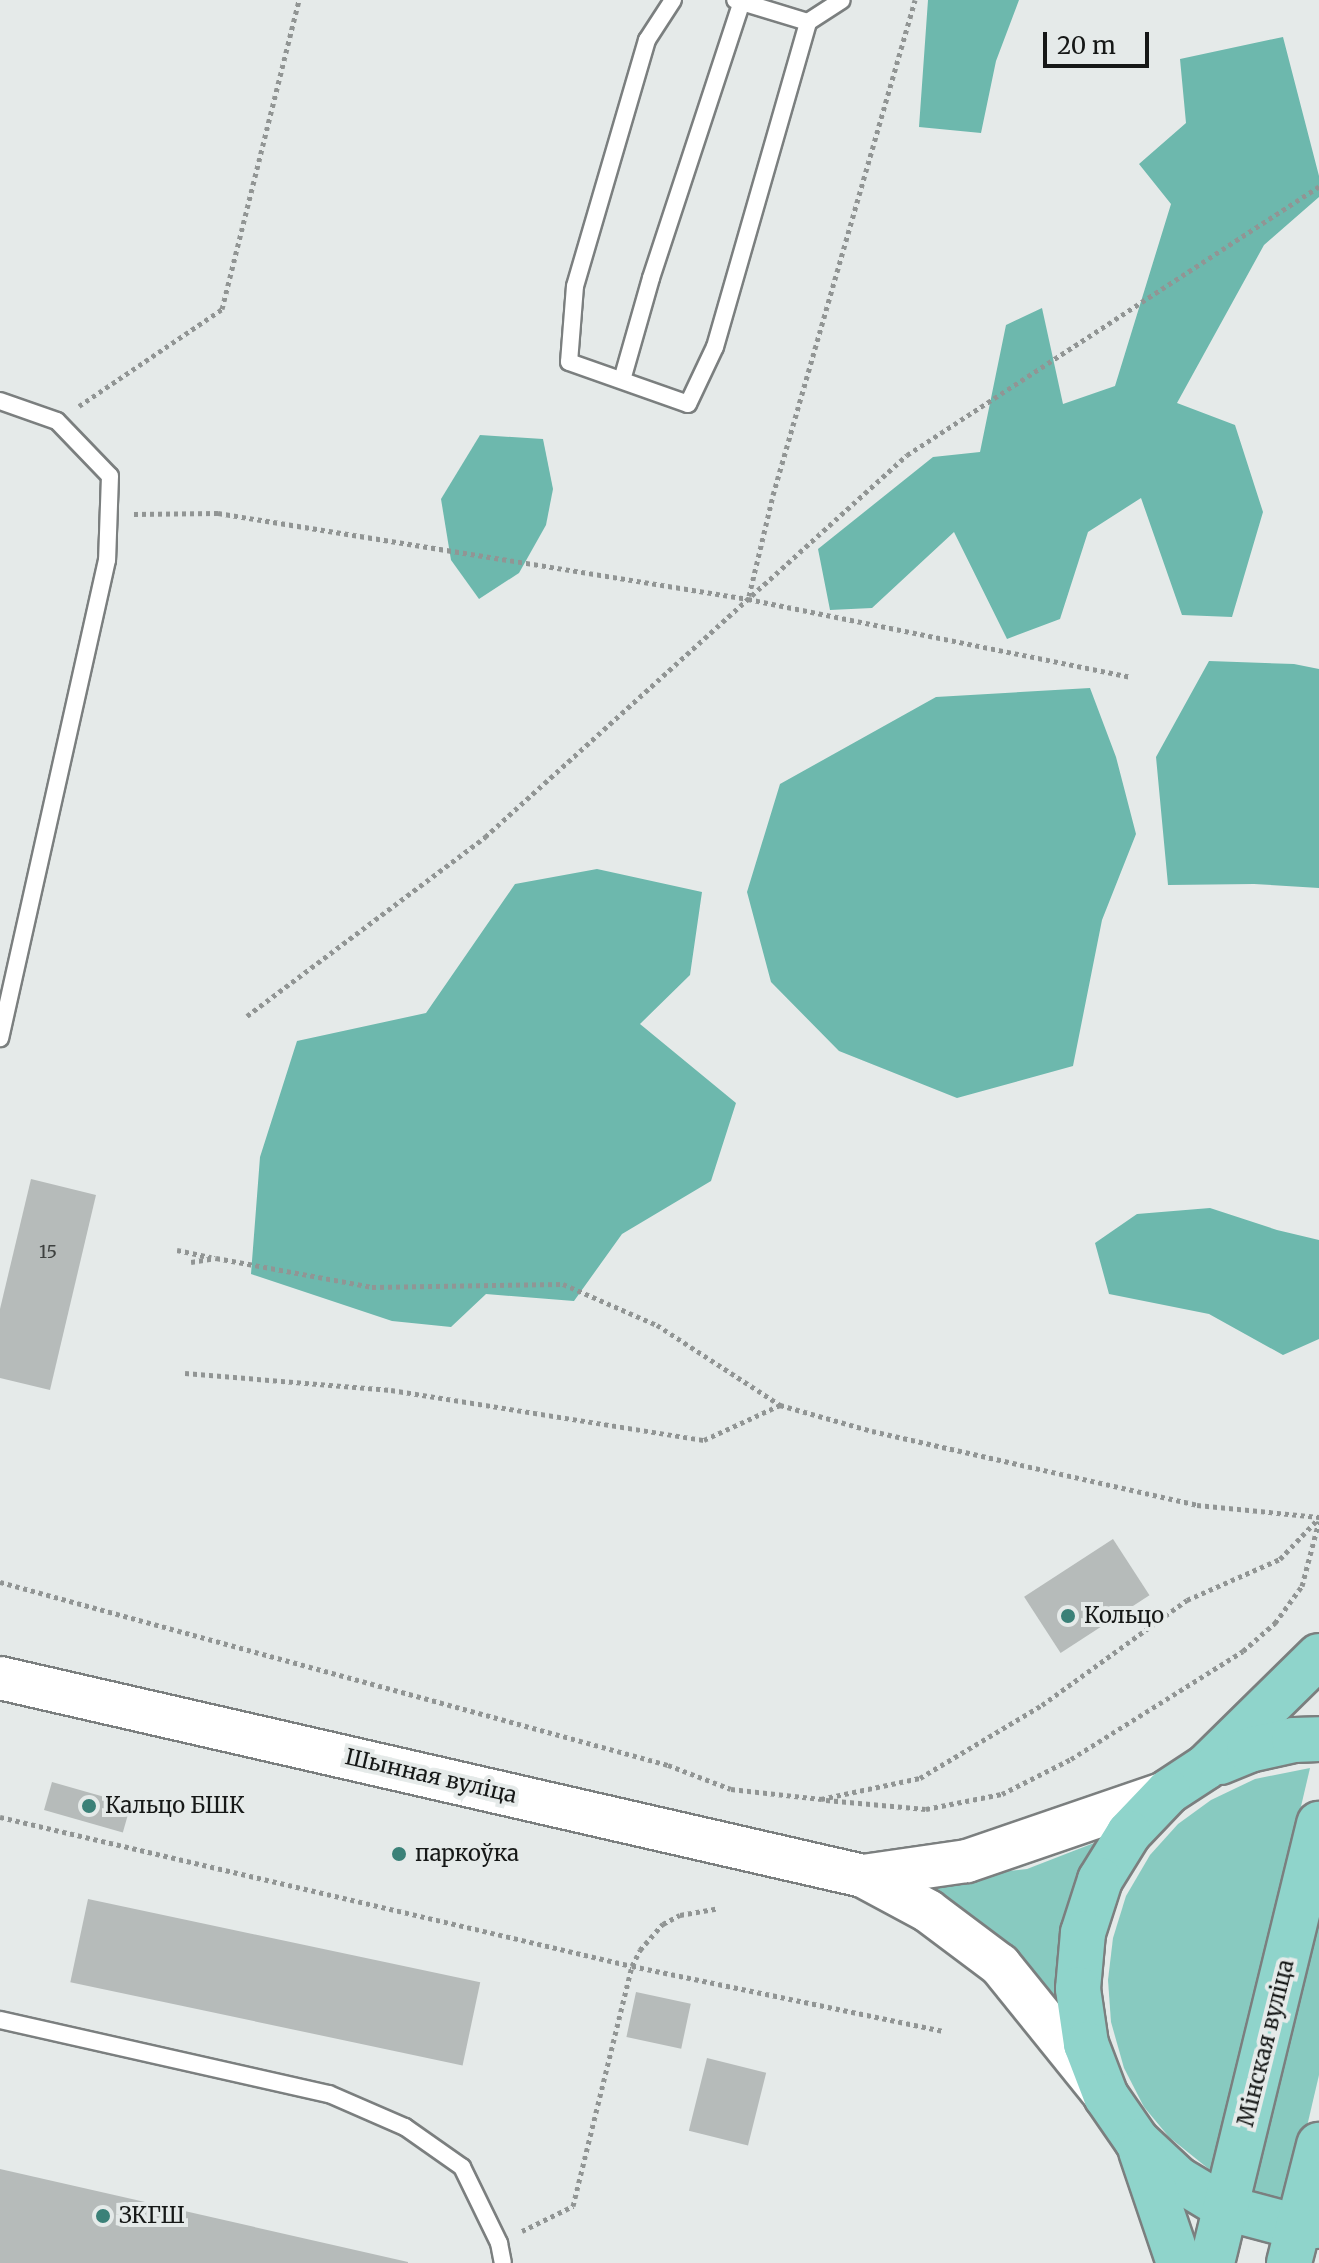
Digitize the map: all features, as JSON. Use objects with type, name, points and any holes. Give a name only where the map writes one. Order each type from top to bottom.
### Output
[{"type":"main road","points":[[1319,1656],[1292,1687],[1206,1767],[1168,1792],[1129,1833],[1100,1880],[1083,1933],[1078,1989],[1086,2044],[1106,2096],[1137,2141],[1178,2179],[1226,2208],[1302,2239],[1319,2145]]},
{"type":"main road","name":"Шынная вуліца","points":[[0,1678],[863,1876],[928,1911],[1000,1965],[1106,2096]]},
{"type":"main road","points":[[1206,1767],[1249,1750],[1294,1740],[1319,1739]]},
{"type":"main road","name":"Шынная вуліца","points":[[863,1876],[967,1861],[1168,1792]]},
{"type":"main road","name":"Мінская вуліца","points":[[1212,2263],[1319,1824]]},
{"type":"main road","points":[[1137,2141],[1179,2263]]},
{"type":"lane","points":[[673,0],[647,40],[575,286],[569,362],[688,404],[715,347],[808,22],[842,0]]},
{"type":"lane","points":[[622,380],[738,1],[808,22]]},
{"type":"lane","points":[[0,401],[57,421],[110,476],[104,576],[0,1038]]},
{"type":"lane","points":[[0,2020],[329,2094],[405,2127],[462,2167],[499,2243],[503,2263]]},
{"type":"path","points":[[57,421],[222,309],[299,0]]},
{"type":"path","points":[[748,599],[773,495],[915,0]]},
{"type":"path","points":[[247,1016],[485,837],[907,455],[1319,186]]},
{"type":"path","points":[[109,514],[218,513],[748,599],[1131,677]]},
{"type":"path","points":[[177,1250],[372,1287],[563,1284],[657,1325],[780,1405],[872,1431],[1197,1505],[1319,1518]]},
{"type":"path","points":[[191,1262],[216,1258]]},
{"type":"path","points":[[185,1373],[391,1390],[704,1440],[780,1405]]},
{"type":"path","points":[[821,1799],[920,1778],[1042,1705],[1187,1600],[1280,1559],[1319,1518]]},
{"type":"path","points":[[0,1582],[668,1765],[731,1789],[926,1809],[1002,1794],[1071,1759],[1243,1651],[1275,1623],[1302,1586],[1319,1518]]},
{"type":"path","points":[[0,1817],[632,1966],[943,2031]]},
{"type":"path","points":[[499,2243],[573,2206],[632,1966],[645,1943],[663,1924],[680,1915],[718,1908]]},
{"type":"green space","points":[[928,0],[1019,0],[996,61],[981,133],[919,127]]},
{"type":"green space","points":[[1283,37],[1319,176],[1319,197],[1264,245],[1177,403],[1235,425],[1263,512],[1232,617],[1182,615],[1141,498],[1088,532],[1060,619],[1007,639],[954,532],[872,608],[830,610],[818,549],[933,457],[980,452],[1006,325],[1042,308],[1063,404],[1115,386],[1171,204],[1139,164],[1186,123],[1180,59]]},
{"type":"green space","points":[[480,435],[543,439],[553,489],[546,525],[519,573],[479,599],[451,560],[441,499]]},
{"type":"green space","points":[[1209,661],[1294,664],[1319,669],[1319,888],[1254,884],[1168,885],[1156,757]]},
{"type":"green space","points":[[1090,688],[1116,757],[1136,834],[1102,920],[1073,1066],[957,1098],[839,1051],[771,982],[747,892],[780,784],[936,697]]},
{"type":"green space","points":[[597,869],[702,892],[690,975],[640,1024],[736,1103],[711,1181],[622,1234],[574,1301],[486,1294],[451,1327],[392,1321],[251,1274],[260,1157],[297,1041],[426,1013],[515,884]]},
{"type":"green space","points":[[1210,1208],[1319,1240],[1319,1339],[1283,1355],[1209,1314],[1109,1294],[1095,1243],[1137,1214]]},
{"type":"green space","points":[[1310,1768],[1215,2174],[1169,2137],[1144,2107],[1124,2068],[1111,2022],[1108,1980],[1113,1938],[1126,1896],[1150,1855],[1178,1824],[1211,1800],[1255,1779]]},
{"type":"green space","points":[[1112,1836],[1063,2014],[920,1881],[1027,1869]]},
{"type":"green space","points":[[1319,1880],[1319,2075],[1290,2199],[1271,2197],[1247,2189]]},
{"type":"building","points":[[31,1179],[96,1195],[50,1390],[0,1378],[0,1309]]},
{"type":"building","points":[[1113,1539],[1149,1595],[1061,1653],[1024,1597]]},
{"type":"building","points":[[52,1782],[131,1805],[123,1832],[44,1810]]},
{"type":"building","points":[[88,1899],[480,1982],[463,2066],[70,1982]]},
{"type":"building","points":[[636,1992],[691,2004],[681,2049],[626,2037]]},
{"type":"building","points":[[707,2058],[766,2073],[748,2146],[689,2131]]},
{"type":"building","name":"ЗКГШ","points":[[0,2169],[408,2262],[408,2263],[0,2263]]},
{"type":"place","name":"Кольцо","points":[[1068,1616]]},
{"type":"place","name":"Кальцо БШК","points":[[89,1806]]},
{"type":"place","name":"паркоўка","points":[[399,1854]]},
{"type":"place","name":"ЗКГШ","points":[[103,2216]]}]
